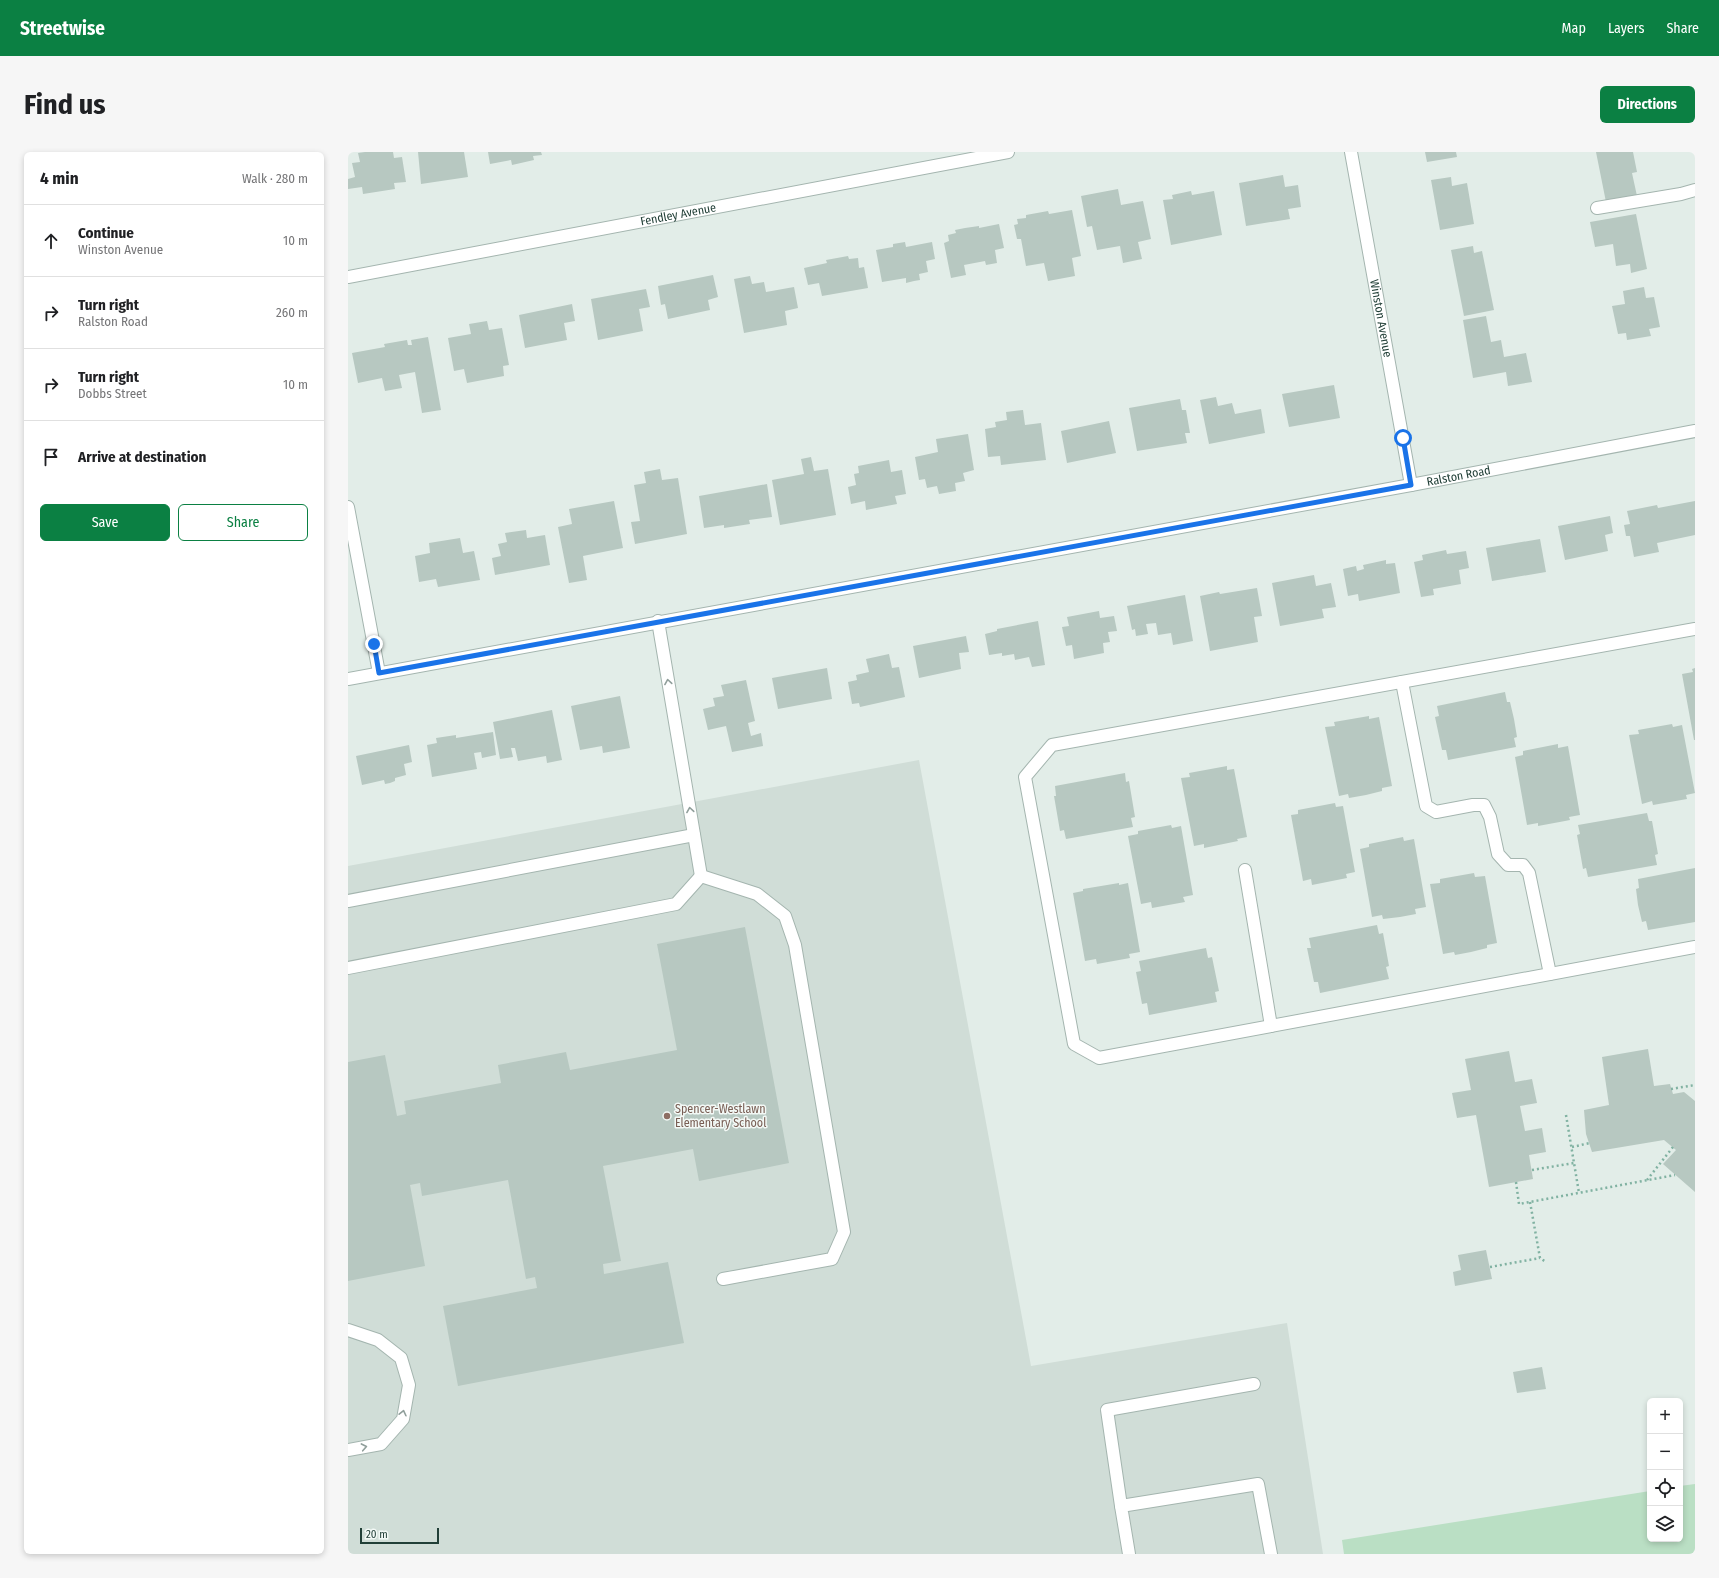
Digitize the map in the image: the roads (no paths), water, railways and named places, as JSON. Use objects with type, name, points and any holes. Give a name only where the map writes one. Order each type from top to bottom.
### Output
[{"type":"street","name":"Fendley Avenue","points":[[348,277],[1008,152]]},
{"type":"street","name":"Winston Avenue","points":[[1351,152],[1411,485]]},
{"type":"street","points":[[1597,208],[1681,194],[1695,190]]},
{"type":"street","name":"Ralston Road","points":[[348,679],[658,621],[1411,485],[1695,431]]},
{"type":"street","points":[[348,507],[379,673]]},
{"type":"street","points":[[658,621],[701,876]]},
{"type":"street","points":[[1695,629],[1052,745],[1025,777],[1074,1044],[1099,1058],[1695,947]]},
{"type":"street","points":[[1402,682],[1426,806],[1436,812],[1473,805],[1484,805],[1490,816],[1498,854],[1508,865],[1523,865],[1529,873],[1550,974]]},
{"type":"street","points":[[348,901],[694,835]]},
{"type":"street","points":[[1245,870],[1271,1026]]},
{"type":"street","points":[[348,968],[676,904],[701,876]]},
{"type":"street","points":[[701,876],[757,894],[785,916],[795,945],[844,1232],[832,1259],[723,1279]]},
{"type":"street","points":[[348,1330],[378,1340],[400,1358],[409,1385],[403,1419],[381,1444],[348,1450]]},
{"type":"street","points":[[1129,1554],[1107,1410],[1254,1384]]},
{"type":"street","points":[[1121,1506],[1258,1484],[1271,1554]]},
{"type":"place","name":"Spencer-Westlawn Elementary School","points":[[667,1116]]}]
